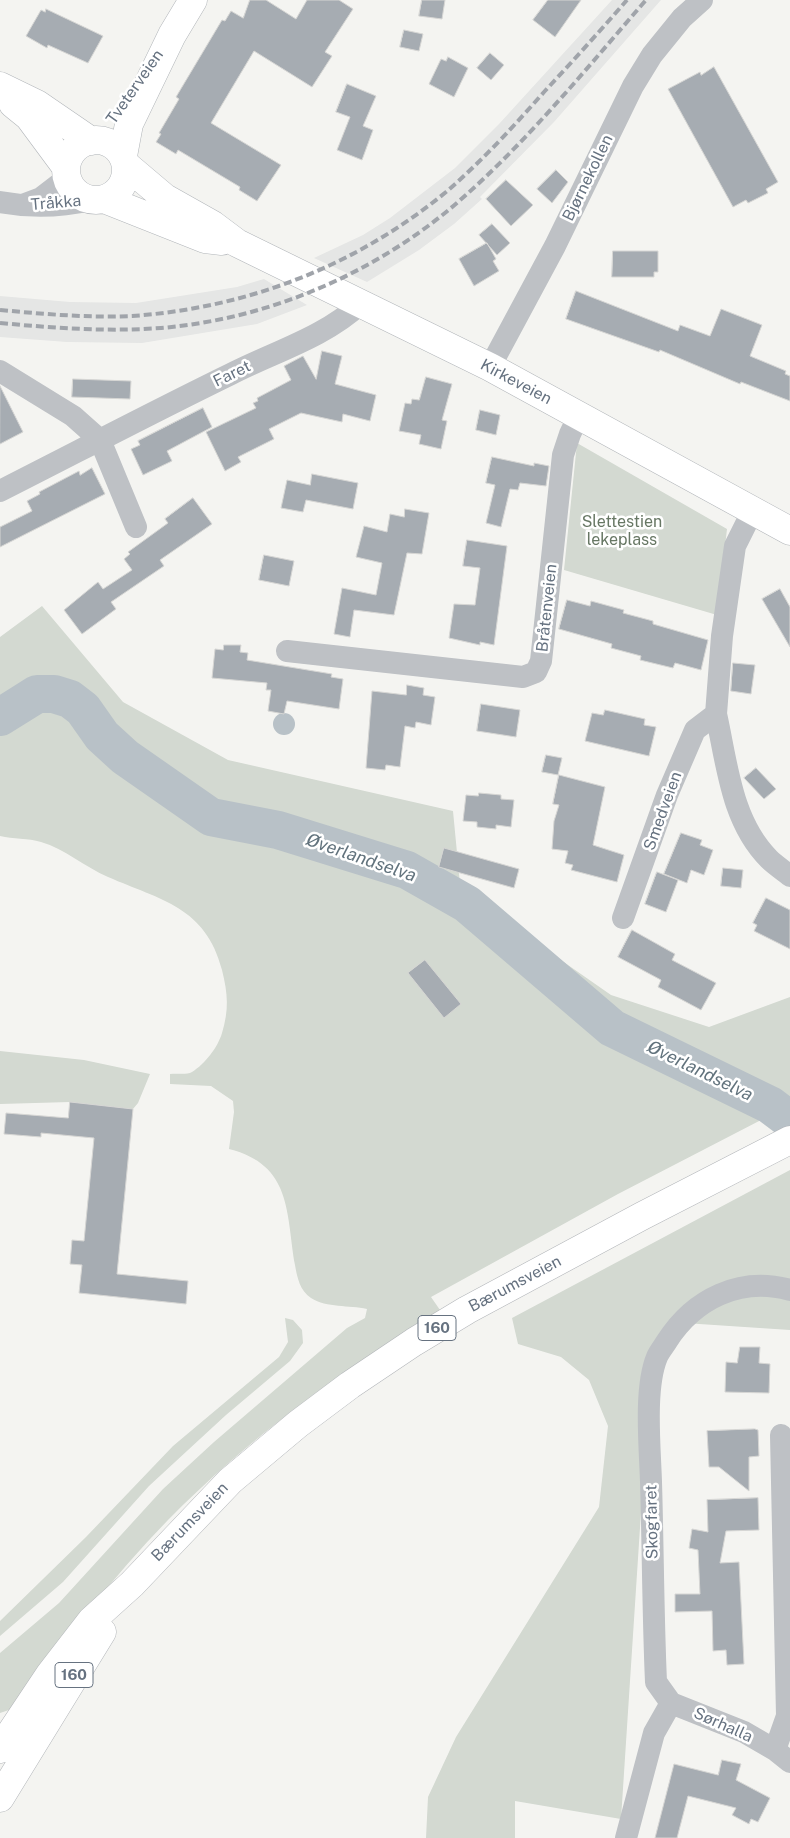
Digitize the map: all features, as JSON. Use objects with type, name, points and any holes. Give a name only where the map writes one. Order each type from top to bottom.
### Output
[{"type":"main road","name":"Tveterveien","points":[[95,140],[172,35],[193,0]]},
{"type":"main road","name":"Tveterveien","points":[[124,160],[129,124],[172,35]]},
{"type":"main road","points":[[0,86],[37,104],[95,140],[116,148],[124,160],[123,185],[115,194],[98,200],[80,196],[72,187],[67,172],[29,117],[0,93]]},
{"type":"main road","points":[[67,172],[69,157],[75,149],[95,140]]},
{"type":"main road","name":"Kirkeveien","points":[[124,160],[165,198],[213,225],[237,243],[490,368],[790,531]]},
{"type":"main road","name":"Kirkeveien","points":[[98,200],[205,239],[237,243]]},
{"type":"main road","name":"Bærumsveien","points":[[0,1798],[6,1757],[132,1584],[230,1481],[298,1424],[350,1385],[414,1342],[467,1310],[642,1216],[790,1140]]},
{"type":"street","name":"Bjørnekollen","points":[[490,368],[555,246],[633,86],[652,54],[682,18],[702,0]]},
{"type":"street","name":"Tråkka","points":[[10,204],[42,198],[67,172]]},
{"type":"street","name":"Tråkka","points":[[10,204],[65,206],[98,200]]},
{"type":"street","name":"Faret","points":[[0,491],[232,373],[317,334],[347,317],[360,304]]},
{"type":"street","points":[[0,371],[73,416],[100,440],[136,527]]},
{"type":"street","name":"Bråtenveien","points":[[287,651],[523,677],[536,672],[541,661],[563,455],[579,415]]},
{"type":"street","points":[[753,510],[735,546],[722,636],[716,714],[731,789],[738,809],[751,834],[768,858],[790,876]]},
{"type":"street","name":"Smedveien","points":[[623,918],[667,795],[695,730],[716,714]]},
{"type":"street","name":"Skogfaret","points":[[671,1703],[661,1692],[656,1682],[650,1392],[657,1357],[677,1326],[701,1304],[732,1288],[760,1286],[790,1290]]},
{"type":"street","name":"Sørhalla","points":[[671,1703],[719,1721],[782,1756],[786,1716],[781,1435]]},
{"type":"street","points":[[626,1838],[654,1733],[671,1703]]},
{"type":"shaded area","points":[[612,0],[661,0],[554,122],[480,197],[482,199],[454,224],[419,250],[367,282],[314,258],[363,235],[390,218],[455,168],[499,124]]},
{"type":"shaded area","points":[[264,279],[307,305],[257,324],[142,343],[67,342],[0,337],[0,296],[70,302],[136,303],[237,287]]},
{"type":"shaded area","points":[[284,713],[292,716],[295,724],[292,732],[284,735],[276,732],[273,724],[276,716]]},
{"type":"green space","name":"Slettestien lekeplass","points":[[577,443],[727,529],[717,615],[564,570]]},
{"type":"green space","points":[[42,606],[123,702],[228,760],[453,811],[460,884],[535,942],[611,995],[709,1027],[790,997],[790,1105],[618,1194],[431,1297],[440,1310],[332,1381],[264,1433],[199,1490],[168,1520],[127,1565],[87,1612],[12,1709],[0,1713],[0,1653],[59,1603],[163,1489],[214,1442],[347,1328],[365,1318],[367,1309],[331,1305],[317,1301],[304,1292],[296,1270],[287,1209],[275,1179],[265,1166],[250,1156],[229,1149],[234,1112],[233,1101],[211,1086],[170,1084],[170,1074],[190,1073],[206,1060],[217,1044],[226,1017],[227,1002],[222,970],[215,949],[205,932],[193,919],[163,900],[108,877],[50,845],[0,836],[0,637]]},
{"type":"green space","points":[[0,1051],[84,1060],[150,1074],[138,1103],[133,1109],[70,1102],[0,1104]]},
{"type":"green space","points":[[790,1170],[790,1330],[684,1323],[651,1359],[621,1819],[515,1801],[515,1838],[426,1838],[428,1797],[456,1737],[599,1507],[608,1426],[589,1380],[561,1357],[518,1344],[512,1318]]},
{"type":"green space","points":[[285,1318],[293,1320],[302,1330],[303,1343],[290,1361],[226,1415],[149,1486],[63,1582],[0,1636],[0,1621],[86,1537],[173,1446],[279,1357],[288,1342]]},
{"type":"building","points":[[250,0],[266,0],[296,19],[307,0],[339,0],[353,9],[325,52],[332,56],[312,87],[254,51],[211,123],[281,165],[257,201],[239,190],[240,187],[178,150],[176,154],[156,142],[161,134],[159,133],[179,99],[176,97],[222,20],[225,21],[231,11],[243,18]]},
{"type":"building","points":[[422,0],[445,0],[442,19],[419,16]]},
{"type":"building","points":[[548,0],[581,0],[555,37],[533,20]]},
{"type":"building","points":[[46,9],[103,36],[88,63],[48,45],[47,48],[26,36],[41,10],[45,12]]},
{"type":"building","points":[[404,30],[423,34],[419,51],[400,47]]},
{"type":"building","points":[[490,53],[504,65],[491,80],[477,68]]},
{"type":"building","points":[[448,57],[468,68],[454,97],[429,84],[441,59],[446,61]]},
{"type":"building","points":[[714,67],[778,182],[766,189],[768,193],[748,203],[746,200],[733,207],[668,89],[700,72],[701,75]]},
{"type":"building","points":[[347,84],[376,96],[363,126],[373,130],[362,160],[337,150],[350,117],[336,112]]},
{"type":"building","points":[[556,170],[568,182],[552,203],[537,189]]},
{"type":"building","points":[[506,180],[533,205],[511,226],[486,199]]},
{"type":"building","points":[[492,224],[510,243],[497,255],[479,235]]},
{"type":"building","points":[[487,243],[496,259],[493,261],[499,271],[474,286],[459,259]]},
{"type":"building","points":[[613,251],[658,251],[658,272],[654,272],[654,277],[612,277]]},
{"type":"building","points":[[576,291],[678,331],[680,325],[710,336],[721,309],[762,325],[750,356],[786,371],[785,374],[790,376],[790,401],[741,382],[740,384],[660,350],[659,352],[566,319]]},
{"type":"building","points":[[322,351],[342,356],[335,384],[376,395],[370,421],[343,414],[342,422],[301,413],[269,429],[274,439],[238,457],[241,462],[225,471],[206,432],[256,408],[253,403],[258,401],[257,398],[291,380],[284,366],[303,356],[316,379]]},
{"type":"building","points":[[426,377],[452,384],[442,420],[447,421],[441,449],[419,444],[421,435],[399,431],[405,403],[411,404],[412,399],[419,400]]},
{"type":"building","points":[[73,379],[131,381],[130,399],[72,397]]},
{"type":"building","points":[[0,386],[23,432],[0,444]]},
{"type":"building","points":[[203,408],[212,427],[167,451],[172,461],[143,475],[131,449],[140,445],[138,441]]},
{"type":"building","points":[[480,410],[500,415],[496,435],[476,430]]},
{"type":"building","points":[[492,457],[534,466],[534,463],[549,466],[546,486],[520,483],[518,490],[510,489],[501,527],[486,523],[495,485],[486,483]]},
{"type":"building","points":[[92,468],[105,494],[0,547],[0,527],[32,511],[27,501],[40,494],[39,492],[79,471],[80,475]]},
{"type":"building","points":[[312,474],[358,483],[353,509],[306,500],[303,512],[281,508],[287,480],[310,485]]},
{"type":"building","points":[[193,498],[212,524],[160,560],[164,566],[111,602],[116,609],[82,634],[64,610],[98,582],[103,589],[132,570],[124,559],[130,554],[128,552],[168,523],[165,519]]},
{"type":"building","points":[[405,509],[429,513],[422,554],[407,553],[394,615],[354,610],[350,637],[334,634],[342,588],[376,595],[382,563],[356,557],[364,526],[387,532],[390,514],[404,517]]},
{"type":"building","points":[[467,540],[507,546],[494,645],[480,642],[480,645],[449,638],[454,604],[475,605],[480,568],[463,566]]},
{"type":"building","points":[[264,555],[294,561],[289,586],[259,580]]},
{"type":"building","points":[[780,589],[790,607],[790,647],[762,599]]},
{"type":"building","points":[[567,600],[590,606],[591,601],[624,610],[623,613],[653,621],[653,624],[708,640],[701,670],[675,663],[673,668],[640,660],[641,656],[611,648],[612,644],[559,629]]},
{"type":"building","points":[[224,645],[241,645],[240,652],[248,653],[247,660],[332,674],[331,677],[343,679],[339,709],[287,701],[284,714],[268,711],[271,690],[266,690],[267,683],[212,678],[215,649],[223,650]]},
{"type":"building","points":[[733,663],[755,665],[751,694],[731,691]]},
{"type":"building","points":[[407,685],[424,688],[423,695],[435,697],[431,725],[416,722],[415,728],[405,726],[400,767],[386,765],[385,770],[366,768],[372,691],[406,695]]},
{"type":"building","points":[[481,704],[520,710],[516,737],[477,731]]},
{"type":"building","points":[[605,710],[645,719],[644,725],[656,727],[649,756],[585,741],[592,713],[603,715]]},
{"type":"building","points":[[546,755],[562,758],[558,775],[542,772]]},
{"type":"building","points":[[756,768],[776,789],[764,799],[744,778]]},
{"type":"building","points":[[559,775],[605,787],[593,845],[624,855],[617,882],[571,870],[573,865],[565,863],[568,851],[552,849],[554,821],[559,805],[553,804]]},
{"type":"building","points":[[479,793],[501,795],[501,799],[514,800],[511,827],[496,825],[496,829],[477,827],[477,822],[463,821],[466,795],[478,796]]},
{"type":"building","points":[[681,833],[702,840],[700,845],[713,850],[704,875],[691,870],[687,883],[664,874]]},
{"type":"building","points":[[444,848],[519,869],[514,888],[439,867]]},
{"type":"building","points":[[723,868],[743,870],[741,888],[721,886]]},
{"type":"building","points":[[657,872],[678,880],[666,912],[645,904]]},
{"type":"building","points":[[766,898],[790,910],[790,949],[754,931],[757,925],[753,923]]},
{"type":"building","points":[[632,930],[675,954],[672,960],[716,983],[701,1010],[658,987],[661,980],[618,957]]},
{"type":"building","points":[[425,960],[461,1004],[444,1018],[408,973]]},
{"type":"building","points":[[70,1102],[133,1109],[117,1274],[188,1281],[186,1304],[79,1293],[82,1265],[70,1264],[72,1240],[84,1241],[94,1138],[41,1133],[41,1137],[4,1134],[6,1113],[68,1118]]},
{"type":"building","points":[[740,1347],[760,1347],[759,1363],[770,1364],[769,1393],[725,1392],[726,1362],[737,1363]]},
{"type":"building","points":[[758,1430],[759,1456],[749,1457],[749,1491],[719,1467],[709,1467],[707,1431]]},
{"type":"building","points":[[758,1498],[759,1530],[726,1531],[720,1563],[739,1562],[744,1664],[727,1665],[726,1650],[713,1651],[712,1611],[675,1612],[675,1594],[700,1594],[698,1550],[689,1548],[692,1529],[708,1532],[707,1500]]},
{"type":"building","points":[[722,1760],[741,1764],[736,1780],[770,1798],[758,1822],[751,1819],[749,1824],[732,1815],[736,1808],[688,1796],[677,1838],[655,1838],[674,1764],[718,1775]]},
{"type":"waterway","name":"Øverlandselva","points":[[0,717],[37,694],[54,694],[70,699],[83,709],[102,736],[125,757],[211,817],[278,830],[407,870],[467,904],[612,1028],[770,1105],[790,1120]]},
{"type":"railway","points":[[0,310],[99,316],[132,316],[175,311],[217,304],[258,293],[298,279],[337,262],[411,218],[459,181],[509,131],[627,0]]},
{"type":"railway","points":[[0,323],[60,328],[121,330],[201,323],[281,303],[356,271],[426,227],[483,179],[532,130],[646,0]]}]
